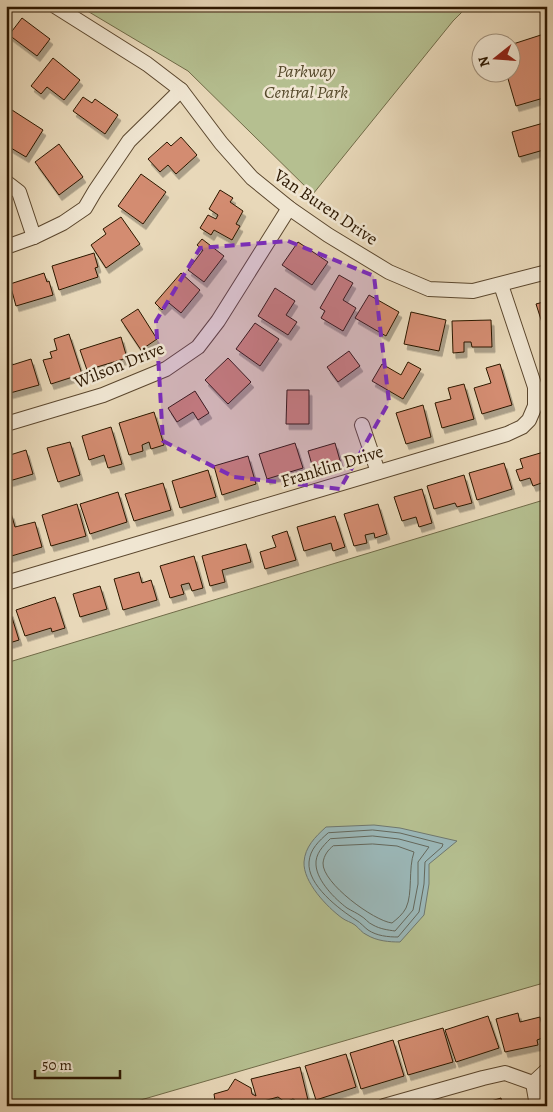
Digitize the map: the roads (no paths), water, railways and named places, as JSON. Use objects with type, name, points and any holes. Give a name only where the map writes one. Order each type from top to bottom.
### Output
[{"type":"street","name":"Van Buren Drive","points":[[55,6],[148,64],[181,90],[221,143],[252,178],[289,208],[328,235],[390,272],[429,289],[473,291],[547,272]]},
{"type":"street","points":[[6,246],[34,237],[63,223],[85,208],[130,141],[181,90]]},
{"type":"street","points":[[6,182],[19,192],[34,237]]},
{"type":"street","name":"Wilson Drive","points":[[6,424],[103,395],[166,370],[198,347],[218,321],[289,208]]},
{"type":"street","name":"Franklin Drive","points":[[6,584],[507,434],[522,427],[529,420],[535,406],[535,386],[501,285]]},
{"type":"street","points":[[362,425],[378,472]]},
{"type":"street","points":[[533,1083],[547,1070]]},
{"type":"street","points":[[384,1106],[505,1073],[547,1088]]},
{"type":"street","points":[[533,1083],[537,1106]]},
{"type":"water","points":[[374,825],[400,828],[457,841],[429,864],[429,884],[424,915],[400,942],[383,941],[371,937],[342,918],[317,893],[307,878],[305,870],[304,862],[308,847],[326,827]]},
{"type":"park label","name":"Parkway Central Park","points":[[306,81]]}]
